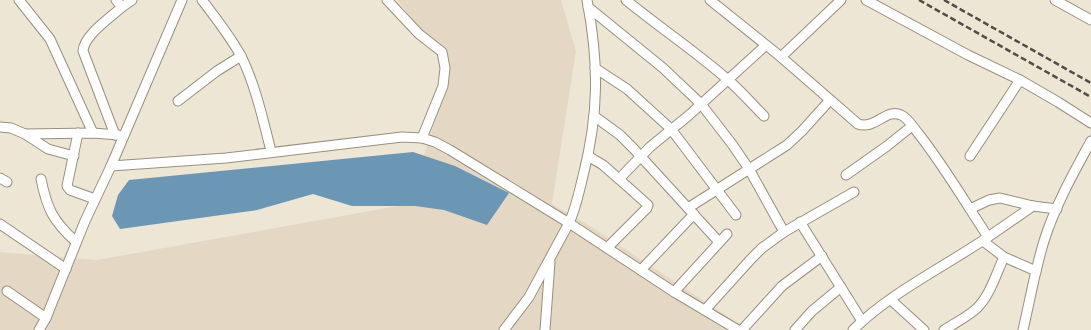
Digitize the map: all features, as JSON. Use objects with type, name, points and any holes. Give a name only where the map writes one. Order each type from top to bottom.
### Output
[{"type":"street","points":[[20,0],[50,39],[93,133]]},
{"type":"street","points":[[119,135],[83,51],[84,46],[91,34],[119,4],[132,0]]},
{"type":"street","points":[[39,330],[46,318],[76,242],[111,166],[119,135],[182,0]]},
{"type":"street","points":[[202,0],[226,32],[241,56],[252,83],[270,147]]},
{"type":"street","points":[[387,0],[427,42],[442,52],[445,68],[443,86],[422,138]]},
{"type":"street","points":[[626,0],[653,23],[680,41],[728,80],[764,116]]},
{"type":"street","points":[[710,0],[765,46],[781,57],[850,118],[864,126],[868,126],[887,116],[897,114],[906,118],[930,149],[970,209],[985,239],[1004,256],[1036,271]]},
{"type":"street","points":[[781,57],[841,0]]},
{"type":"street","points":[[866,0],[968,55],[1020,80],[1091,123]]},
{"type":"street","points":[[1055,0],[1091,20]]},
{"type":"street","points":[[504,330],[528,297],[569,223],[574,211],[588,156],[595,107],[595,68],[592,29],[588,4]]},
{"type":"street","points":[[588,4],[663,68],[701,104],[749,169],[784,232]]},
{"type":"street","points":[[619,180],[650,146],[701,104],[765,46]]},
{"type":"street","points":[[178,101],[217,71],[241,56]]},
{"type":"street","points":[[595,68],[627,89],[671,129],[736,215]]},
{"type":"street","points":[[970,156],[1020,80]]},
{"type":"street","points":[[641,270],[691,211],[717,190],[780,150],[793,140],[830,100]]},
{"type":"street","points":[[594,116],[620,135],[641,156],[719,242]]},
{"type":"street","points":[[846,175],[912,126]]},
{"type":"street","points":[[0,127],[11,128],[25,134],[48,149],[74,156]]},
{"type":"street","points":[[78,133],[67,186],[68,188],[95,199]]},
{"type":"street","points":[[25,134],[93,133],[119,135]]},
{"type":"street","points":[[111,166],[226,158],[402,138],[422,138],[435,142],[450,150],[569,223],[674,292],[738,330]]},
{"type":"street","points":[[1023,330],[1036,271],[1045,239],[1069,182],[1090,144]]},
{"type":"street","points":[[588,156],[603,165],[648,205],[647,208],[607,248]]},
{"type":"street","points":[[41,179],[49,209],[60,226],[76,242]]},
{"type":"street","points":[[705,310],[751,259],[784,232],[854,192]]},
{"type":"street","points":[[970,209],[989,200],[1000,198],[1033,206],[1057,209]]},
{"type":"street","points":[[853,330],[862,321],[891,300],[1033,206]]},
{"type":"street","points":[[800,222],[862,321]]},
{"type":"street","points":[[0,224],[66,269]]},
{"type":"street","points":[[674,292],[727,234]]},
{"type":"street","points":[[742,330],[782,286],[822,256]]},
{"type":"street","points":[[944,330],[972,312],[981,304],[988,294],[1004,256]]},
{"type":"street","points":[[545,330],[550,257]]},
{"type":"street","points":[[795,330],[812,311],[841,287]]},
{"type":"street","points":[[7,291],[46,318]]},
{"type":"street","points":[[891,300],[924,330]]},
{"type":"shaded area","points":[[397,0],[561,0],[576,51],[552,204],[595,229],[748,330],[0,330],[0,252],[97,260],[409,204],[450,66]]},
{"type":"water","points":[[413,152],[455,166],[509,193],[487,225],[444,210],[415,206],[352,206],[313,194],[257,210],[120,229],[112,216],[118,195],[129,180]]},
{"type":"railway","points":[[919,0],[1091,97]]},
{"type":"railway","points":[[944,0],[1091,83]]}]
